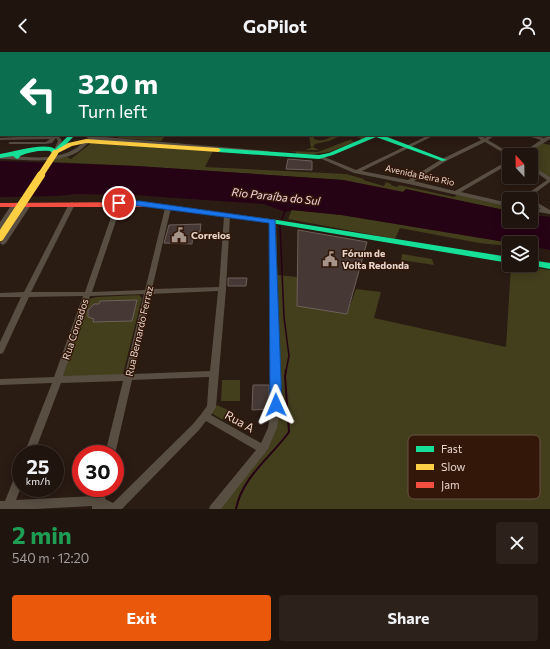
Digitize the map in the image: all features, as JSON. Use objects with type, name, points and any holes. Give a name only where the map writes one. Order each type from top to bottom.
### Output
[{"type":"street","points":[[0,139],[22,136],[54,136],[60,138],[60,141]]},
{"type":"street","points":[[0,142],[44,143],[50,142],[54,136]]},
{"type":"street","points":[[1,240],[64,136]]},
{"type":"street","points":[[56,151],[71,136]]},
{"type":"street","points":[[87,138],[324,158],[374,136]]},
{"type":"street","points":[[379,136],[444,160]]},
{"type":"street","points":[[355,172],[432,136]]},
{"type":"street","points":[[479,136],[502,150]]},
{"type":"street","points":[[409,182],[444,160],[492,136]]},
{"type":"street","points":[[531,136],[545,140]]},
{"type":"street","points":[[532,148],[550,137]]},
{"type":"street","points":[[0,156],[19,155],[47,158],[64,156],[76,150],[87,138]]},
{"type":"street","points":[[36,150],[50,149],[56,151],[87,138],[268,152],[324,158]]},
{"type":"street","points":[[19,155],[45,146],[44,143]]},
{"type":"street","name":"Avenida Beira Rio","points":[[324,158],[355,172],[457,192],[502,203]]},
{"type":"street","points":[[457,192],[502,166]]},
{"type":"street","points":[[533,192],[550,179],[538,171]]},
{"type":"street","name":"Rua Coroados","points":[[32,445],[58,379],[86,294],[119,203]]},
{"type":"street","points":[[0,351],[26,294],[72,204]]},
{"type":"street","points":[[0,205],[140,204],[290,224],[502,259]]},
{"type":"street","points":[[0,227],[14,205]]},
{"type":"street","points":[[1,240],[28,205]]},
{"type":"street","points":[[538,205],[550,212]]},
{"type":"street","name":"Rua Bernardo Ferraz","points":[[112,445],[168,208]]},
{"type":"street","points":[[538,210],[550,212]]},
{"type":"street","points":[[12,492],[5,506],[97,505],[114,509],[205,416],[212,402],[227,216]]},
{"type":"street","points":[[214,509],[263,449],[272,432],[276,409],[275,222]]},
{"type":"street","points":[[538,264],[550,266]]},
{"type":"street","points":[[0,295],[86,294],[222,289]]},
{"type":"street","points":[[0,382],[214,374]]},
{"type":"street","name":"Rua A","points":[[205,416],[263,449]]},
{"type":"shaded area","points":[[119,136],[165,136],[161,141],[118,138]]},
{"type":"shaded area","points":[[309,136],[314,136],[314,139],[324,140],[333,136],[341,136],[329,141],[315,144],[313,147],[319,150],[305,150],[311,148]]},
{"type":"shaded area","points":[[359,136],[370,136],[362,139],[357,137],[350,140],[355,142],[329,152],[296,154],[296,152],[287,151],[318,152]]},
{"type":"shaded area","points":[[91,143],[213,151],[205,167],[346,174],[384,186],[386,182],[397,187],[399,185],[454,197],[457,195],[502,205],[502,210],[406,190],[403,192],[343,180],[52,162],[54,159],[67,157],[71,159]]},
{"type":"shaded area","points":[[542,143],[550,145],[550,177],[538,170],[538,148],[534,148]]},
{"type":"shaded area","points":[[292,210],[341,215],[502,242],[502,245],[479,243],[400,228],[395,239],[288,219]]},
{"type":"shaded area","points":[[402,254],[432,259],[434,265],[401,260]]},
{"type":"shaded area","points":[[538,268],[550,270],[550,509],[218,509],[270,444],[277,427],[280,412],[277,275],[297,277],[347,314],[356,289],[381,292],[374,318],[506,347],[511,272],[538,272]]},
{"type":"shaded area","points":[[139,295],[142,298],[123,374],[120,376],[66,379],[62,375],[89,299],[96,297]]},
{"type":"shaded area","points":[[222,380],[240,380],[240,401],[221,401]]},
{"type":"shaded area","points":[[217,405],[228,410],[229,413],[223,420],[211,413]]},
{"type":"water","name":"Rio Paraíba do Sul","points":[[0,161],[136,166],[343,180],[403,192],[406,189],[502,210],[502,228],[538,228],[538,216],[550,217],[550,250],[538,247],[538,236],[502,236],[502,242],[342,215],[292,210],[285,212],[264,204],[133,195],[77,194],[0,197]]},
{"type":"building","points":[[288,159],[312,161],[312,170],[286,169]]},
{"type":"building","name":"Correios","points":[[201,224],[200,232],[193,233],[192,244],[164,243],[169,225]]},
{"type":"building","name":"Fórum de Volta Redonda","points":[[298,230],[367,242],[347,314],[297,306]]},
{"type":"building","points":[[228,278],[247,278],[246,286],[228,286]]},
{"type":"building","points":[[137,300],[132,321],[93,322],[94,319],[88,317],[88,310],[94,304],[99,304],[100,301]]},
{"type":"building","points":[[253,385],[269,385],[269,409],[252,410]]},
{"type":"waterway","points":[[282,219],[285,211]]},
{"type":"waterway","points":[[280,226],[284,317],[289,356],[286,371]]},
{"type":"waterway","points":[[236,509],[244,487],[289,432],[285,377],[286,370]]},
{"type":"traffic: fast","points":[[17,157],[16,155],[20,153],[38,149],[52,149],[55,153],[71,136]]},
{"type":"traffic: fast","points":[[218,150],[319,157],[331,154],[374,136]]},
{"type":"traffic: fast","points":[[379,136],[444,160]]},
{"type":"traffic: fast","points":[[0,156],[20,153]]},
{"type":"traffic: fast","points":[[151,205],[277,222],[502,259]]},
{"type":"traffic: fast","points":[[538,264],[550,266]]},
{"type":"traffic: slow","points":[[56,152],[70,144],[86,141],[218,150]]},
{"type":"traffic: slow","points":[[0,237],[55,153]]},
{"type":"traffic: jam","points":[[0,205],[151,205]]},
{"type":"place","name":"Correios","points":[[179,235]]},
{"type":"place","name":"Fórum de Volta Redonda","points":[[330,259]]},
{"type":"route","points":[[119,203],[140,204],[273,221],[276,405]]}]
